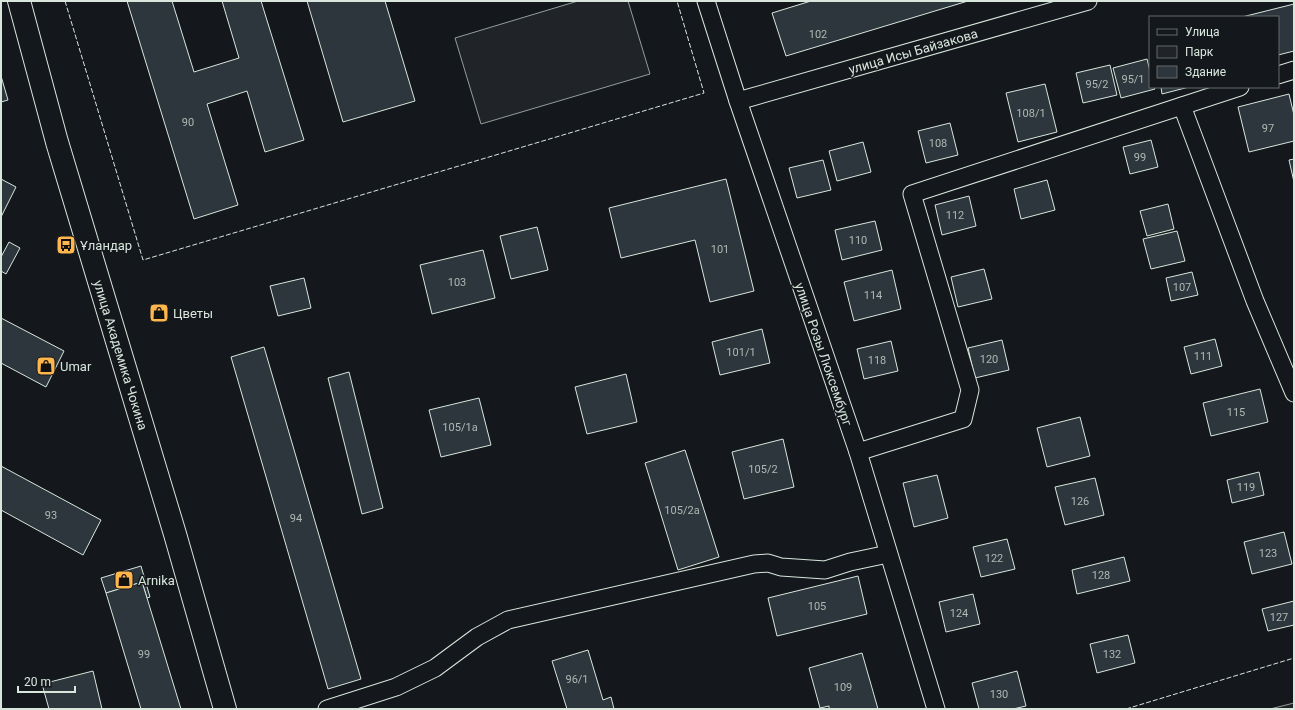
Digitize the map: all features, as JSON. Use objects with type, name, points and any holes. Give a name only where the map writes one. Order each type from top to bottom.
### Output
[{"type":"main road","name":"улица Академика Чокина","points":[[19,1],[57,142],[226,709]]},
{"type":"street","name":"улица Розы Люксембург","points":[[706,1],[738,101],[858,452],[936,709]]},
{"type":"street","name":"улица Исы Байзакова","points":[[738,101],[1088,1]]},
{"type":"street","points":[[1279,75],[1294,70]]},
{"type":"street","points":[[858,452],[963,419],[970,390],[912,194],[1237,88]]},
{"type":"street","points":[[1182,106],[1255,301],[1294,393]]},
{"type":"street","points":[[327,709],[403,684],[435,668],[477,637],[508,620],[754,564],[768,563],[781,567],[825,570],[850,562],[888,554]]},
{"type":"green space","points":[[578,1],[628,1],[650,74],[481,124],[455,38]]},
{"type":"green space","points":[[1294,703],[1294,709],[1270,709]]},
{"type":"building","points":[[127,1],[172,1],[194,72],[239,58],[222,1],[261,1],[304,140],[265,152],[247,91],[207,104],[238,205],[194,219]]},
{"type":"building","points":[[307,1],[385,1],[415,101],[343,122]]},
{"type":"building","points":[[811,1],[968,1],[786,56],[772,13]]},
{"type":"building","points":[[1294,4],[1294,51],[1279,55],[1279,16],[1246,16]]},
{"type":"building","points":[[1147,59],[1149,67],[1149,88],[1155,89],[1121,98],[1113,68]]},
{"type":"building","points":[[1110,65],[1117,95],[1083,103],[1076,73]]},
{"type":"building","points":[[1,76],[8,100],[1,102]]},
{"type":"building","points":[[1045,84],[1057,132],[1018,142],[1006,93]]},
{"type":"building","points":[[1161,88],[1185,88],[1162,94]]},
{"type":"building","points":[[1289,94],[1294,115],[1294,141],[1249,152],[1238,107]]},
{"type":"building","points":[[950,123],[958,155],[926,163],[918,131]]},
{"type":"building","points":[[1151,140],[1158,167],[1130,174],[1123,147]]},
{"type":"building","points":[[863,142],[871,172],[837,181],[829,151]]},
{"type":"building","points":[[1294,159],[1294,182],[1289,160]]},
{"type":"building","points":[[823,160],[831,190],[797,198],[789,168]]},
{"type":"building","points":[[1,179],[16,187],[1,217]]},
{"type":"building","points":[[726,179],[754,291],[710,302],[695,240],[621,258],[609,208]]},
{"type":"building","points":[[1047,180],[1055,210],[1021,219],[1014,189]]},
{"type":"building","points":[[969,196],[976,226],[942,235],[935,205]]},
{"type":"building","points":[[1168,204],[1174,229],[1147,236],[1140,211]]},
{"type":"building","points":[[875,221],[882,250],[842,260],[835,230]]},
{"type":"building","points":[[537,227],[548,270],[511,279],[500,236]]},
{"type":"building","points":[[1177,231],[1185,261],[1151,269],[1143,239]]},
{"type":"building","points":[[9,242],[20,248],[6,274],[1,271],[1,257]]},
{"type":"building","points":[[483,250],[495,298],[432,314],[420,265]]},
{"type":"building","points":[[984,269],[992,299],[958,307],[951,277]]},
{"type":"building","points":[[892,270],[901,309],[854,321],[844,282]]},
{"type":"building","points":[[1192,272],[1198,295],[1171,301],[1166,278]]},
{"type":"building","points":[[304,278],[311,308],[278,316],[270,286]]},
{"type":"building","points":[[1,318],[64,351],[46,387],[1,363]]},
{"type":"building","points":[[762,329],[770,363],[720,375],[712,342]]},
{"type":"building","points":[[1215,339],[1222,366],[1191,374],[1184,347]]},
{"type":"building","points":[[1002,340],[1009,370],[975,378],[968,348]]},
{"type":"building","points":[[891,341],[898,371],[864,379],[857,349]]},
{"type":"building","points":[[264,347],[361,679],[328,689],[231,357]]},
{"type":"building","points":[[349,372],[383,508],[362,514],[328,378]]},
{"type":"building","points":[[626,374],[637,422],[587,434],[575,387]]},
{"type":"building","points":[[1260,389],[1268,422],[1211,436],[1203,403]]},
{"type":"building","points":[[479,398],[491,445],[441,457],[429,410]]},
{"type":"building","points":[[1080,417],[1090,456],[1047,467],[1037,428]]},
{"type":"building","points":[[783,439],[794,487],[744,499],[732,452]]},
{"type":"building","points":[[685,450],[719,557],[678,570],[645,463]]},
{"type":"building","points":[[1,466],[101,520],[83,555],[1,510]]},
{"type":"building","points":[[1259,472],[1264,495],[1232,503],[1227,480]]},
{"type":"building","points":[[937,475],[948,518],[914,527],[903,483]]},
{"type":"building","points":[[1095,478],[1104,515],[1065,525],[1055,487]]},
{"type":"building","points":[[1284,532],[1292,564],[1252,574],[1244,542]]},
{"type":"building","points":[[1007,539],[1015,569],[981,577],[973,547]]},
{"type":"building","points":[[1124,557],[1130,581],[1077,594],[1072,570]]},
{"type":"building","name":"Arnika","points":[[141,566],[150,597],[147,598],[142,582],[106,593],[101,578]]},
{"type":"building","points":[[858,576],[867,614],[777,636],[768,598]]},
{"type":"building","points":[[142,582],[181,709],[141,709],[106,593]]},
{"type":"building","points":[[973,594],[980,624],[946,632],[939,602]]},
{"type":"building","points":[[1294,601],[1294,625],[1268,631],[1262,609]]},
{"type":"building","points":[[1128,635],[1135,663],[1097,673],[1090,644]]},
{"type":"building","points":[[588,650],[603,700],[611,697],[614,709],[567,709],[552,661]]},
{"type":"building","points":[[862,653],[878,709],[829,709],[829,706],[820,708],[809,668]]},
{"type":"building","points":[[93,671],[102,709],[49,709],[42,684]]},
{"type":"building","points":[[1017,671],[1026,706],[1013,709],[979,709],[972,683]]},
{"type":"fence","points":[[65,1],[143,260],[704,93],[677,1]]},
{"type":"fence","points":[[1126,709],[1294,658]]},
{"type":"place","name":"Ұландар","points":[[66,245]]},
{"type":"place","name":"Цветы","points":[[159,313]]},
{"type":"place","name":"Umar","points":[[46,366]]},
{"type":"place","name":"Arnika","points":[[124,580]]}]
